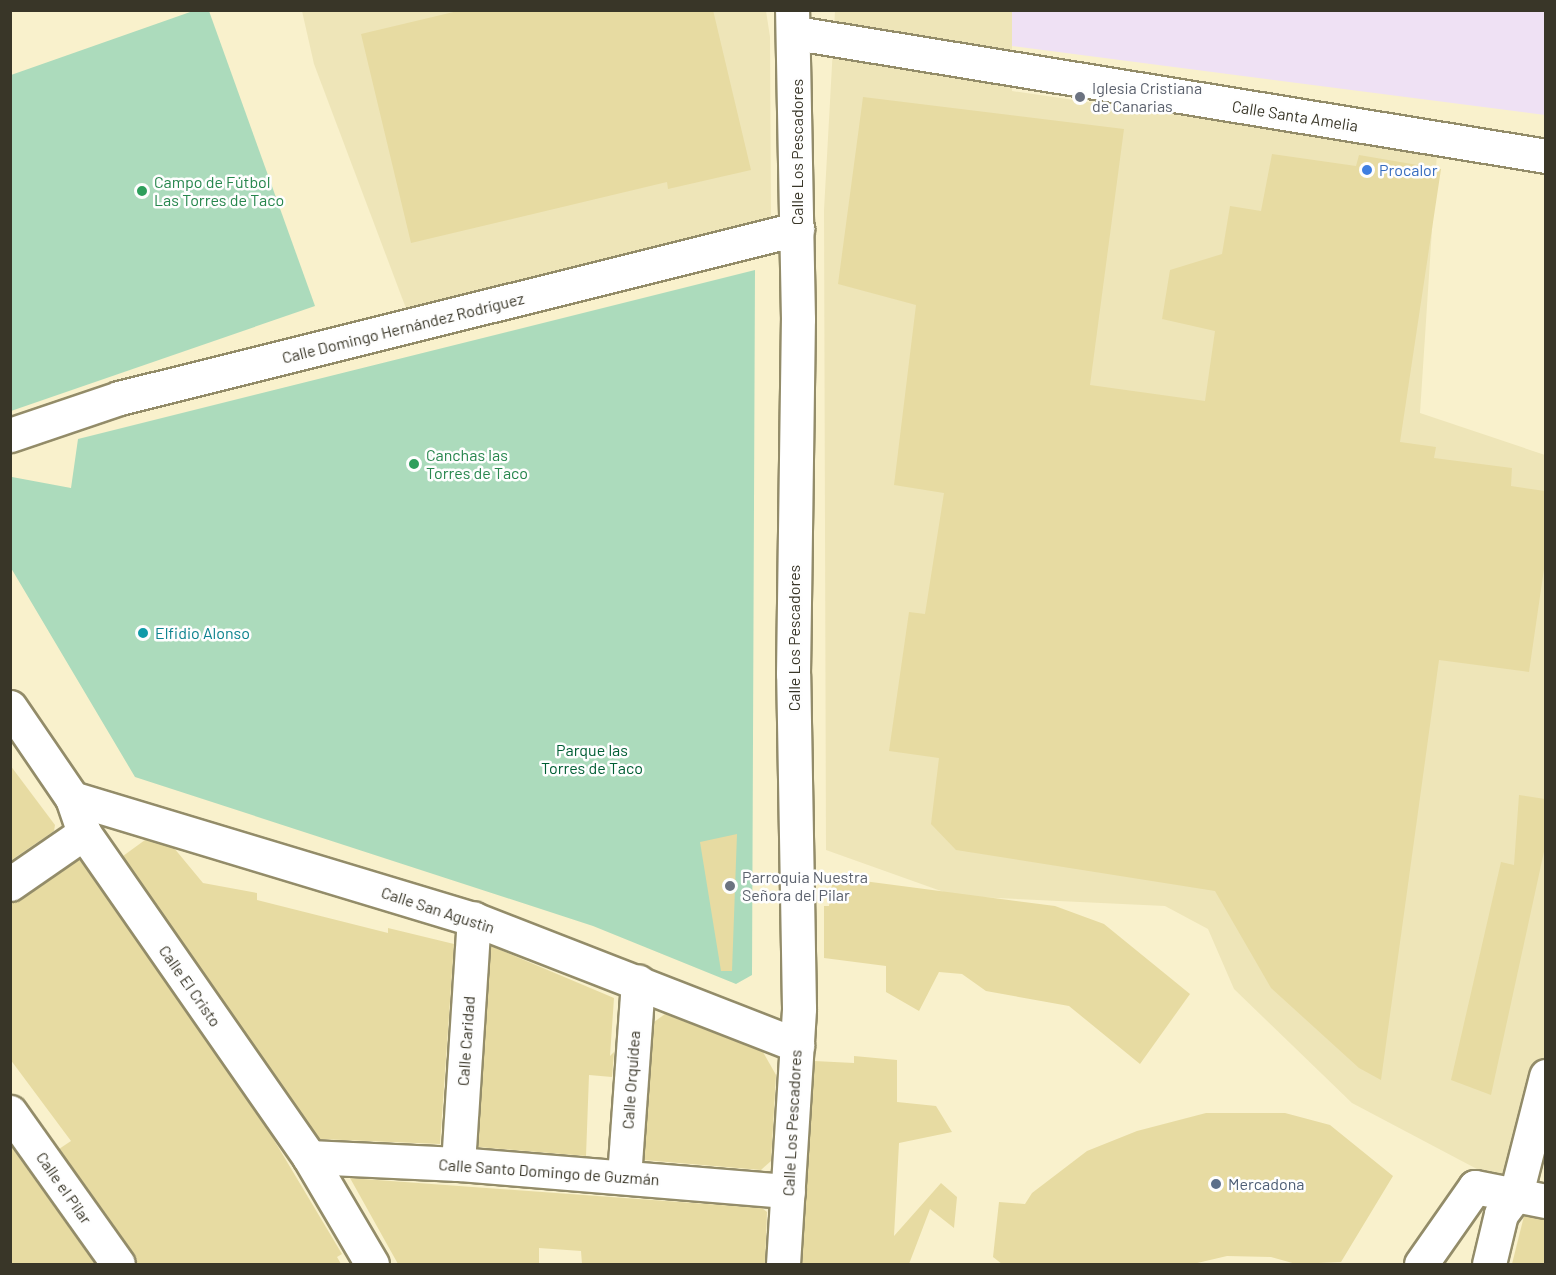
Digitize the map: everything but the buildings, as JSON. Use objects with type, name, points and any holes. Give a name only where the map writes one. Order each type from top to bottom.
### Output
[{"type":"street","name":"Calle Santa Amelia","points":[[794,22],[1545,156]]},
{"type":"street","name":"Calle Los Pescadores","points":[[783,1264],[799,1008],[793,674],[797,229],[794,22]]},
{"type":"street","name":"Calle Domingo Hernández Rodríguez","points":[[10,435],[119,398],[797,229]]},
{"type":"street","name":"Calle El Cristo","points":[[10,707],[72,798],[84,833],[309,1157],[372,1264]]},
{"type":"street","name":"Calle San Agustìn","points":[[72,798],[474,919],[797,1045]]},
{"type":"street","points":[[10,884],[84,833]]},
{"type":"street","name":"Calle Caridad","points":[[458,1164],[474,919]]},
{"type":"street","name":"Calle Orquídea","points":[[624,1177],[638,982]]},
{"type":"street","points":[[1531,1197],[1545,1077]]},
{"type":"street","name":"Calle el Pilar","points":[[10,1112],[118,1264]]},
{"type":"street","name":"Calle Santo Domingo de Guzmán","points":[[309,1157],[458,1164],[788,1191]]},
{"type":"street","points":[[1421,1264],[1475,1186],[1531,1197]]},
{"type":"street","points":[[1489,1264],[1501,1214],[1531,1197]]},
{"type":"shaded area","points":[[302,11],[766,11],[770,37],[771,224],[407,311],[314,64]]},
{"type":"shaded area","points":[[835,11],[1012,11],[1012,91],[1437,153],[1420,413],[1545,455],[1546,1048],[1511,1187],[1352,1103],[1234,989],[1208,929],[1165,906],[955,896],[826,850],[824,210]]},
{"type":"shaded area","points":[[1012,11],[1545,11],[1545,115],[1012,46]]},
{"type":"green space","name":"Campo de Fútbol Las Torres de Taco","points":[[193,11],[209,11],[315,306],[11,411],[11,75]]},
{"type":"green space","name":"Parque las Torres de Taco","points":[[755,270],[752,975],[736,984],[593,926],[135,777],[11,568],[12,477],[71,488],[78,439]]},
{"type":"place","name":"Iglesia Cristiana de Canarias","points":[[1080,97]]},
{"type":"place","name":"Procalor","points":[[1367,170]]},
{"type":"place","name":"Campo de Fútbol Las Torres de Taco","points":[[142,191]]},
{"type":"place","name":"Canchas las Torres de Taco","points":[[414,464]]},
{"type":"place","name":"Elfidio Alonso","points":[[143,633]]},
{"type":"place","name":"Parroquia Nuestra Señora del Pilar","points":[[730,886]]},
{"type":"place","name":"Mercadona","points":[[1216,1184]]}]
